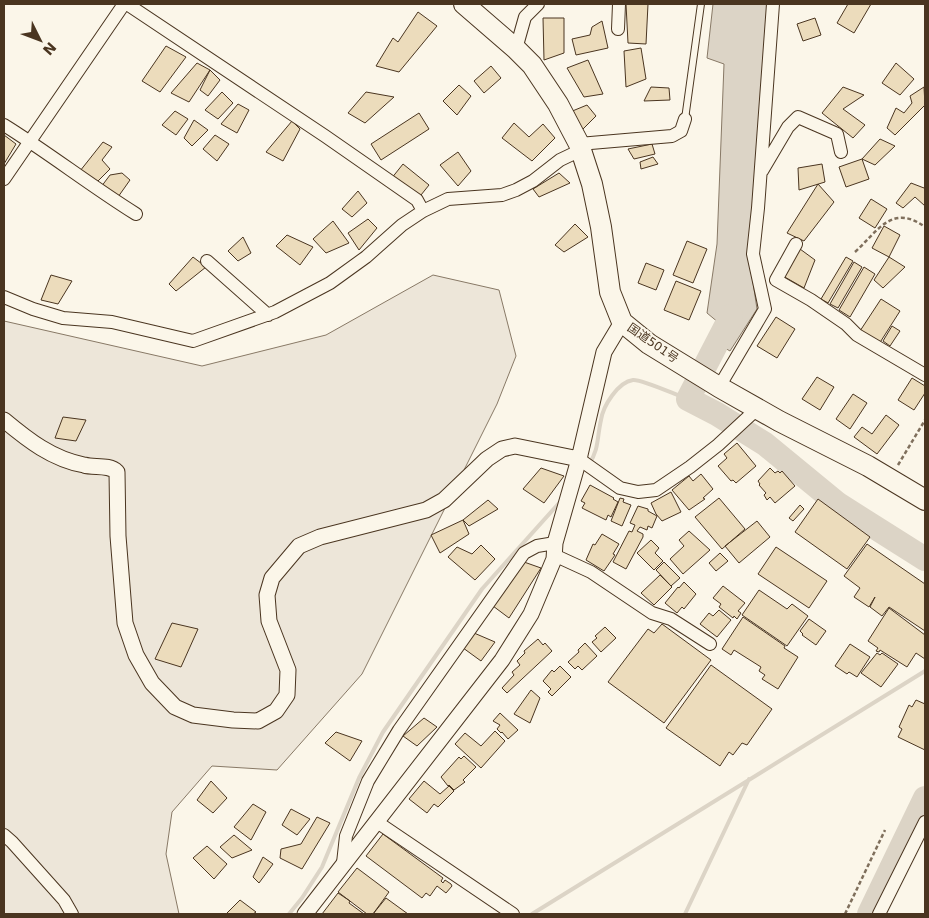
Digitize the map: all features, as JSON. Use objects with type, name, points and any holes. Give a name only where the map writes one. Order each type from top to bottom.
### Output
[{"type":"highway","name":"国道501号","points":[[464,4],[516,49],[532,66],[558,104],[580,147],[592,184],[601,227],[610,292],[622,322],[649,344],[720,387],[751,414],[820,442],[868,466],[925,500]]},
{"type":"street","points":[[4,179],[126,4],[326,136],[416,200],[423,211]]},
{"type":"street","points":[[516,49],[525,17],[538,4]]},
{"type":"street","points":[[618,29],[620,4]]},
{"type":"street","points":[[765,309],[753,254],[761,173],[772,4]]},
{"type":"street","points":[[761,173],[788,127],[798,117],[837,134],[840,152]]},
{"type":"street","points":[[4,298],[63,318],[112,322],[193,341],[268,314],[330,282],[366,257],[402,225],[423,211],[448,199],[502,195],[533,181],[580,147],[672,136],[681,132],[685,119]]},
{"type":"street","points":[[4,125],[136,214]]},
{"type":"street","points":[[720,387],[765,309],[776,280],[796,244]]},
{"type":"street","points":[[206,261],[268,314]]},
{"type":"street","points":[[776,280],[846,324],[857,335],[925,375]]},
{"type":"street","points":[[305,914],[502,660],[531,614],[554,560],[566,505],[579,463],[604,352],[622,322]]},
{"type":"street","points":[[4,420],[31,442],[59,458],[85,466],[113,468],[117,472],[118,536],[125,623],[136,655],[152,683],[175,707],[193,714],[233,720],[258,721],[276,711],[287,695],[288,670],[269,621],[267,595],[272,578],[299,546],[320,536],[426,510],[444,500],[487,459],[502,449],[515,446],[579,463],[596,470],[620,488],[638,492],[656,490],[690,467],[751,414]]},
{"type":"street","points":[[343,863],[346,836],[368,781],[399,730],[524,553],[537,546],[555,549],[652,613],[671,619],[710,644]]},
{"type":"street","points":[[377,822],[512,914]]},
{"type":"street","points":[[880,914],[925,822]]},
{"type":"street","points":[[4,835],[64,900],[72,914]]},
{"type":"lane","points":[[685,119],[701,4]]},
{"type":"path","points":[[855,252],[872,233],[885,223],[898,217],[914,219],[925,227]]},
{"type":"path","points":[[890,479],[925,420]]},
{"type":"path","points":[[845,914],[885,830]]},
{"type":"shaded area","points":[[713,4],[768,4],[762,130],[748,249],[757,309],[730,351],[711,340],[719,323],[707,313],[717,244],[724,64],[707,58]]},
{"type":"shaded area","points":[[433,275],[499,290],[516,356],[497,404],[362,674],[277,770],[212,766],[172,812],[166,854],[179,914],[4,914],[4,321],[202,366],[326,335]]},
{"type":"building","points":[[626,4],[648,4],[646,44],[628,43]]},
{"type":"building","points":[[848,4],[871,4],[854,33],[837,23]]},
{"type":"building","points":[[418,12],[437,26],[399,72],[376,66],[393,38],[398,42]]},
{"type":"building","points":[[543,18],[564,18],[564,53],[544,60]]},
{"type":"building","points":[[815,18],[821,35],[803,41],[797,24]]},
{"type":"building","points":[[602,21],[608,48],[576,55],[572,39],[590,35],[592,27]]},
{"type":"building","points":[[166,46],[186,57],[160,92],[142,81]]},
{"type":"building","points":[[641,48],[646,79],[626,87],[624,51]]},
{"type":"building","points":[[588,60],[603,94],[584,97],[567,68]]},
{"type":"building","points":[[197,63],[210,70],[189,102],[171,93]]},
{"type":"building","points":[[896,63],[914,79],[900,95],[882,83]]},
{"type":"building","points":[[491,66],[501,78],[484,93],[474,81]]},
{"type":"building","points":[[210,70],[220,80],[208,96],[200,90]]},
{"type":"building","points":[[459,85],[471,96],[457,115],[443,101]]},
{"type":"building","points":[[651,87],[669,88],[670,100],[644,101]]},
{"type":"building","points":[[843,87],[864,95],[843,109],[865,125],[853,138],[822,113]]},
{"type":"building","points":[[924,87],[925,105],[895,135],[887,128],[896,108],[904,113],[912,103],[910,96]]},
{"type":"building","points":[[222,92],[233,103],[218,119],[205,110]]},
{"type":"building","points":[[366,92],[394,97],[365,123],[348,113]]},
{"type":"building","points":[[238,104],[249,110],[237,133],[221,124]]},
{"type":"building","points":[[587,105],[596,116],[582,130],[570,112]]},
{"type":"building","points":[[175,111],[188,119],[176,135],[162,125]]},
{"type":"building","points":[[419,113],[429,129],[381,160],[371,144]]},
{"type":"building","points":[[194,120],[208,130],[192,146],[184,138]]},
{"type":"building","points":[[292,121],[300,129],[283,161],[266,152]]},
{"type":"building","points":[[514,123],[529,137],[543,124],[555,138],[532,161],[502,138]]},
{"type":"building","points":[[4,135],[16,144],[4,164]]},
{"type":"building","points":[[215,135],[229,144],[217,161],[203,149]]},
{"type":"building","points":[[880,139],[895,146],[875,165],[862,159]]},
{"type":"building","points":[[103,142],[112,147],[102,160],[110,169],[96,183],[80,171]]},
{"type":"building","points":[[652,144],[655,154],[634,159],[628,149]]},
{"type":"building","points":[[458,152],[471,171],[458,186],[440,165]]},
{"type":"building","points":[[653,157],[658,164],[641,169],[640,162]]},
{"type":"building","points":[[862,159],[869,179],[846,187],[839,167]]},
{"type":"building","points":[[403,164],[429,185],[417,200],[391,179]]},
{"type":"building","points":[[822,164],[825,182],[799,190],[798,168]]},
{"type":"building","points":[[122,173],[130,180],[118,197],[101,187],[110,175]]},
{"type":"building","points":[[559,173],[570,183],[539,197],[533,189]]},
{"type":"building","points":[[911,183],[924,188],[925,186],[925,206],[915,197],[903,208],[896,203]]},
{"type":"building","points":[[818,184],[834,202],[804,241],[787,233]]},
{"type":"building","points":[[358,191],[367,203],[352,217],[342,209]]},
{"type":"building","points":[[871,199],[887,209],[875,228],[859,218]]},
{"type":"building","points":[[368,219],[377,228],[359,250],[348,233]]},
{"type":"building","points":[[333,221],[349,243],[326,253],[313,239]]},
{"type":"building","points":[[575,224],[588,237],[564,252],[555,245]]},
{"type":"building","points":[[884,226],[900,235],[889,257],[872,248]]},
{"type":"building","points":[[287,235],[313,247],[300,265],[276,246]]},
{"type":"building","points":[[243,237],[251,253],[238,261],[228,251]]},
{"type":"building","points":[[687,241],[707,249],[693,283],[673,275]]},
{"type":"building","points":[[800,249],[815,260],[804,288],[783,276]]},
{"type":"building","points":[[193,257],[206,267],[176,291],[169,284]]},
{"type":"building","points":[[846,257],[853,261],[828,303],[821,299]]},
{"type":"building","points":[[889,257],[905,267],[883,288],[874,280]]},
{"type":"building","points":[[854,262],[862,267],[838,308],[830,304]]},
{"type":"building","points":[[646,263],[664,270],[656,290],[638,283]]},
{"type":"building","points":[[864,267],[875,274],[850,317],[839,310]]},
{"type":"building","points":[[51,275],[72,281],[58,304],[41,300]]},
{"type":"building","points":[[676,281],[701,291],[689,320],[664,310]]},
{"type":"building","points":[[881,299],[900,311],[879,344],[860,331]]},
{"type":"building","points":[[776,317],[795,329],[777,358],[757,346]]},
{"type":"building","points":[[892,326],[900,331],[890,346],[883,341]]},
{"type":"building","points":[[817,377],[834,387],[820,410],[802,399]]},
{"type":"building","points":[[912,378],[925,386],[925,393],[914,410],[898,400]]},
{"type":"building","points":[[853,394],[867,403],[850,429],[836,419]]},
{"type":"building","points":[[886,415],[899,425],[877,454],[854,437],[862,427],[872,434]]},
{"type":"building","points":[[63,417],[86,420],[76,441],[55,438]]},
{"type":"building","points":[[737,443],[756,466],[736,483],[733,480],[731,481],[718,466],[727,458],[724,454]]},
{"type":"building","points":[[541,468],[564,476],[544,503],[523,489]]},
{"type":"building","points":[[770,468],[775,473],[782,471],[795,486],[775,503],[770,497],[767,500],[764,495],[766,493],[758,481]]},
{"type":"building","points":[[701,474],[713,489],[703,498],[705,499],[689,510],[672,490],[689,476],[693,481]]},
{"type":"building","points":[[590,485],[618,502],[611,517],[608,515],[606,520],[582,508],[585,503],[581,501]]},
{"type":"building","points":[[671,492],[681,512],[662,521],[651,503]]},
{"type":"building","points":[[620,498],[624,499],[623,502],[631,505],[622,526],[611,521]]},
{"type":"building","points":[[719,498],[745,529],[722,549],[695,517]]},
{"type":"building","points":[[818,499],[870,537],[847,569],[795,532]]},
{"type":"building","points":[[488,500],[498,509],[469,526],[463,520]]},
{"type":"building","points":[[800,505],[804,509],[793,521],[789,518]]},
{"type":"building","points":[[638,506],[648,509],[648,511],[657,516],[652,528],[648,526],[647,530],[640,527],[637,531],[643,534],[643,537],[626,569],[613,562],[629,531],[632,532],[635,525],[630,523]]},
{"type":"building","points":[[463,520],[469,534],[440,553],[431,535]]},
{"type":"building","points":[[757,521],[770,537],[739,563],[725,546]]},
{"type":"building","points":[[689,531],[710,550],[683,574],[670,559],[684,546],[679,540]]},
{"type":"building","points":[[602,534],[619,544],[613,554],[615,555],[604,571],[586,560],[593,544],[595,545]]},
{"type":"building","points":[[651,540],[659,548],[655,553],[663,561],[654,570],[637,553]]},
{"type":"building","points":[[867,544],[925,584],[925,631],[889,607],[882,616],[870,607],[875,597],[869,607],[854,597],[860,588],[844,576]]},
{"type":"building","points":[[481,545],[495,559],[475,580],[448,557],[457,547],[472,554]]},
{"type":"building","points":[[776,547],[827,581],[809,608],[758,574]]},
{"type":"building","points":[[720,553],[728,561],[716,571],[709,563]]},
{"type":"building","points":[[524,562],[541,568],[509,618],[493,606]]},
{"type":"building","points":[[664,562],[680,578],[671,586],[656,570]]},
{"type":"building","points":[[660,575],[672,587],[654,605],[641,593]]},
{"type":"building","points":[[684,582],[696,594],[684,609],[682,607],[677,613],[665,603]]},
{"type":"building","points":[[723,586],[745,603],[738,611],[741,613],[737,619],[719,607],[721,604],[713,598]]},
{"type":"building","points":[[759,590],[787,609],[792,604],[808,616],[787,646],[742,615]]},
{"type":"building","points":[[889,608],[925,635],[925,659],[916,653],[907,667],[880,650],[879,652],[876,651],[878,648],[868,641]]},
{"type":"building","points":[[719,610],[731,620],[717,637],[700,624],[709,613],[713,616]]},
{"type":"building","points":[[743,617],[798,657],[778,689],[762,679],[765,675],[759,671],[761,667],[734,650],[731,655],[722,649]]},
{"type":"building","points":[[809,619],[826,631],[816,645],[802,635],[800,631]]},
{"type":"building","points":[[172,623],[198,629],[181,667],[155,659]]},
{"type":"building","points":[[662,624],[711,660],[664,723],[608,682],[648,629],[654,633]]},
{"type":"building","points":[[605,627],[616,638],[601,652],[592,642],[597,638],[595,636]]},
{"type":"building","points":[[474,633],[495,642],[481,661],[459,645]]},
{"type":"building","points":[[538,639],[543,645],[545,643],[552,651],[507,693],[502,688],[514,675],[512,672],[520,665],[517,661],[525,653],[524,651]]},
{"type":"building","points":[[585,643],[597,656],[582,670],[578,666],[575,669],[568,662],[579,652],[578,650]]},
{"type":"building","points":[[850,644],[870,657],[857,677],[849,672],[847,674],[835,666]]},
{"type":"building","points":[[877,653],[880,655],[882,653],[898,664],[881,687],[861,673]]},
{"type":"building","points":[[711,665],[772,709],[747,745],[742,743],[733,755],[729,752],[720,766],[666,728]]},
{"type":"building","points":[[560,666],[571,677],[552,696],[548,692],[551,689],[543,681],[552,670],[554,672]]},
{"type":"building","points":[[531,690],[540,698],[530,723],[514,714]]},
{"type":"building","points":[[916,700],[925,704],[925,750],[898,737],[902,729],[899,727],[909,705],[912,707]]},
{"type":"building","points":[[500,713],[518,730],[508,739],[497,729],[500,725],[493,721]]},
{"type":"building","points":[[424,718],[437,727],[417,746],[403,736]]},
{"type":"building","points":[[495,731],[505,741],[481,768],[455,744],[465,733],[481,746]]},
{"type":"building","points":[[336,732],[362,741],[350,761],[325,743]]},
{"type":"building","points":[[464,756],[476,767],[463,780],[465,782],[454,790],[441,777],[459,757],[461,759]]},
{"type":"building","points":[[211,781],[227,798],[213,813],[197,800]]},
{"type":"building","points":[[424,781],[440,794],[449,786],[454,791],[438,807],[434,804],[427,813],[409,799]]},
{"type":"building","points":[[253,804],[266,812],[251,840],[234,827]]},
{"type":"building","points":[[291,809],[310,819],[297,835],[282,825]]},
{"type":"building","points":[[317,817],[330,823],[302,869],[280,858],[281,849],[301,844]]},
{"type":"building","points":[[383,834],[443,878],[441,881],[443,883],[445,880],[452,886],[446,893],[437,886],[430,896],[426,893],[422,898],[366,856]]},
{"type":"building","points":[[234,835],[252,850],[232,858],[220,847]]},
{"type":"building","points":[[207,846],[227,864],[214,879],[193,858]]},
{"type":"building","points":[[263,857],[273,864],[259,883],[253,877]]},
{"type":"building","points":[[357,868],[389,892],[373,914],[367,914],[338,892]]},
{"type":"building","points":[[338,893],[350,901],[349,903],[364,914],[322,914]]},
{"type":"building","points":[[386,898],[408,914],[373,914]]},
{"type":"building","points":[[240,900],[256,912],[253,914],[226,914]]},
{"type":"waterway","points":[[731,316],[688,399],[717,414],[765,444],[838,504],[925,559]]},
{"type":"waterway","points":[[589,464],[596,448],[602,414],[612,396],[622,385],[638,380],[688,399]]},
{"type":"waterway","points":[[289,914],[322,867],[359,778],[383,732],[482,589],[560,502]]},
{"type":"waterway","points":[[532,914],[925,671]]},
{"type":"waterway","points":[[685,914],[749,779]]},
{"type":"waterway","points":[[869,914],[925,798]]}]
